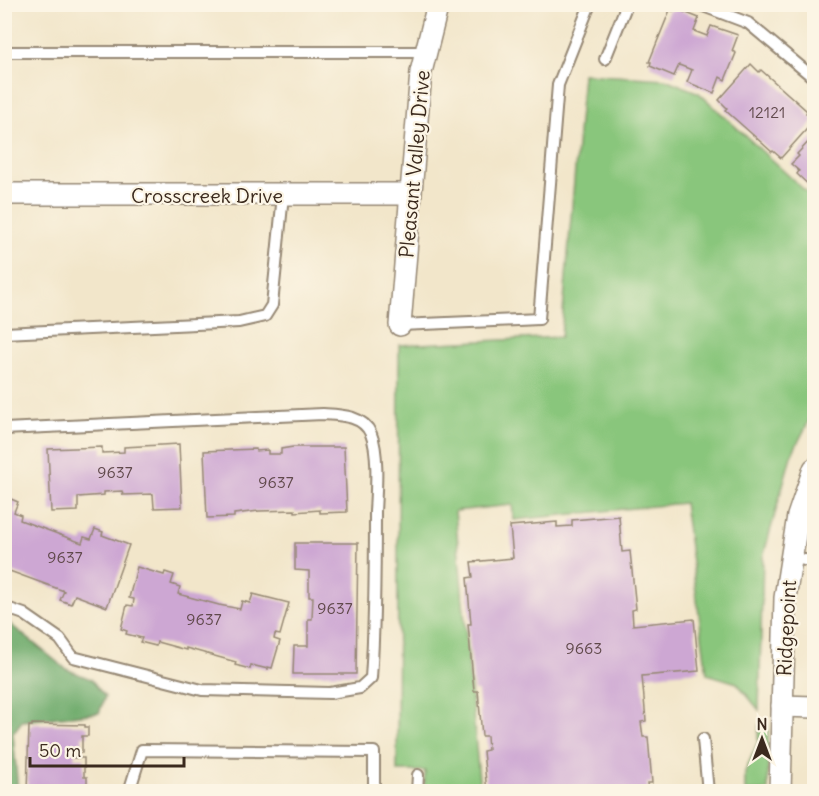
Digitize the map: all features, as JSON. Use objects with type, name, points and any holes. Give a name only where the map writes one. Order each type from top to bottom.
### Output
[{"type":"street","name":"Pleasant Valley Drive","points":[[400,325],[421,72],[438,4]]},
{"type":"street","name":"Crosscreek Drive","points":[[4,194],[410,194]]},
{"type":"street","name":"Ridgepoint","points":[[780,792],[785,598],[798,516],[811,491],[814,469]]},
{"type":"street","points":[[782,706],[814,707]]},
{"type":"lane","points":[[400,325],[539,318],[558,85],[590,4]]},
{"type":"lane","points":[[605,59],[627,4]]},
{"type":"lane","points":[[698,4],[748,23],[814,78]]},
{"type":"lane","points":[[4,52],[426,52]]},
{"type":"lane","points":[[4,333],[239,322],[265,316],[272,305],[284,195]]},
{"type":"lane","points":[[4,429],[322,414],[346,415],[360,422],[371,433],[376,463],[372,678],[360,688],[330,693],[202,690],[74,657],[60,639],[24,614],[4,607]]},
{"type":"lane","points":[[791,557],[814,562]]},
{"type":"lane","points":[[703,739],[708,792]]},
{"type":"lane","points":[[129,792],[142,750],[374,752],[374,792]]},
{"type":"lane","points":[[417,776],[417,792]]},
{"type":"green space","points":[[583,74],[665,79],[699,93],[814,199],[814,411],[791,456],[763,557],[759,710],[737,683],[707,674],[684,503],[514,520],[512,505],[455,511],[480,791],[424,791],[425,771],[397,771],[399,345],[561,337]]},
{"type":"green space","points":[[5,620],[66,669],[91,679],[105,697],[99,713],[22,721],[13,733],[18,791],[5,791]]},
{"type":"green space","points":[[768,724],[768,791],[745,791],[745,772],[758,742],[759,725]]},
{"type":"building","points":[[674,8],[699,18],[694,31],[707,36],[711,26],[738,35],[732,51],[736,53],[725,80],[720,77],[714,93],[687,82],[692,70],[679,65],[674,76],[650,66],[651,62],[649,62],[670,10],[673,11]]},
{"type":"building","points":[[751,64],[759,72],[761,70],[807,111],[806,113],[814,121],[781,158],[725,110],[727,108],[719,100]]},
{"type":"building","points":[[814,136],[814,190],[797,174],[799,171],[791,164]]},
{"type":"building","points":[[179,444],[182,507],[154,508],[153,494],[123,495],[122,491],[78,497],[78,511],[51,512],[48,449],[102,447],[102,453],[124,452],[124,447]]},
{"type":"building","points":[[344,447],[347,512],[259,511],[234,514],[234,517],[207,518],[204,451],[256,449],[256,451],[268,450],[268,454],[281,454],[281,449]]},
{"type":"building","points":[[11,499],[18,502],[14,512],[21,515],[20,520],[82,543],[84,537],[91,539],[95,529],[103,532],[102,535],[129,545],[107,607],[75,595],[71,604],[60,600],[64,591],[4,569],[4,500],[10,502]]},
{"type":"building","points":[[619,516],[622,552],[630,551],[636,609],[632,610],[633,625],[694,619],[699,671],[642,676],[646,721],[641,722],[643,737],[648,737],[652,783],[647,783],[648,792],[487,792],[483,751],[488,750],[487,736],[482,736],[478,691],[474,691],[468,624],[471,624],[467,578],[473,577],[471,562],[513,558],[510,526],[557,522],[557,527],[572,526],[572,520]]},
{"type":"building","points":[[295,543],[358,543],[356,674],[293,674],[294,646],[308,646],[308,619],[312,619],[313,597],[309,597],[309,571],[295,570]]},
{"type":"building","points":[[137,567],[164,575],[165,572],[174,575],[171,584],[180,587],[178,594],[219,605],[240,609],[242,601],[250,603],[253,594],[289,603],[280,635],[275,634],[274,639],[280,641],[272,668],[251,665],[250,669],[235,665],[236,662],[186,648],[186,650],[157,642],[156,646],[140,642],[142,638],[126,634],[127,631],[121,629],[127,605],[133,606],[134,599],[129,598]]},
{"type":"building","points":[[32,724],[85,725],[88,727],[88,736],[82,736],[82,753],[75,753],[74,758],[84,758],[87,792],[27,792],[29,726]]}]
